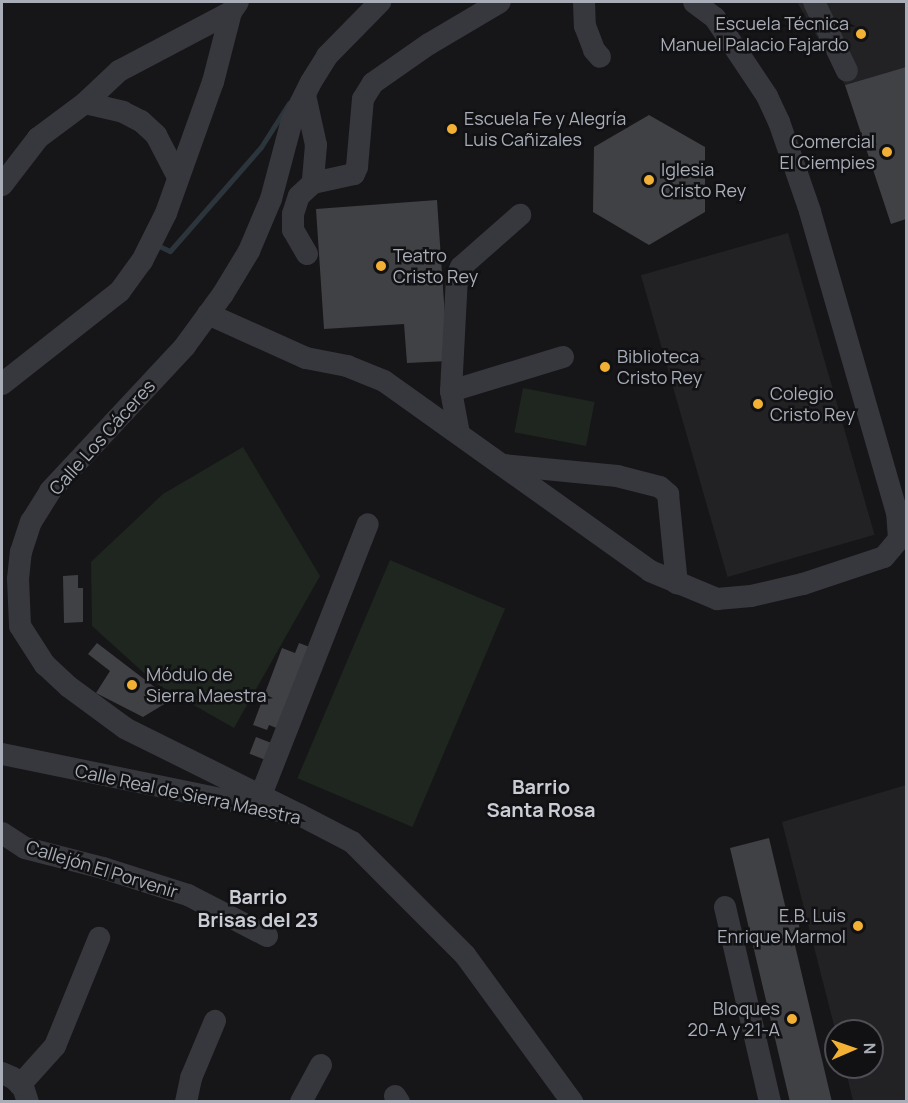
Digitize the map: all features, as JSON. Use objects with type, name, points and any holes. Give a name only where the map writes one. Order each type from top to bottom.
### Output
[{"type":"street","name":"Calle Los Cáceres","points":[[300,815],[125,728],[45,665],[20,626],[18,579],[21,552],[36,515],[50,491],[185,346],[249,251],[272,199],[292,120],[305,95],[327,56],[380,2]]},
{"type":"street","points":[[307,254],[293,230],[293,214],[299,196],[313,183],[354,174],[357,167],[363,99],[373,82],[429,44],[500,2]]},
{"type":"street","points":[[584,2],[585,26],[594,50],[600,57]]},
{"type":"street","points":[[208,314],[306,358],[369,374],[384,381],[650,571],[717,599],[731,600],[804,584],[884,557],[899,539],[899,529],[812,218],[779,122],[767,96],[721,26],[703,7],[694,2]]},
{"type":"street","points":[[814,2],[847,70]]},
{"type":"street","points":[[2,185],[38,138],[85,103],[119,71],[234,7]]},
{"type":"street","points":[[2,384],[14,371],[120,291],[153,243],[213,82],[234,7]]},
{"type":"street","points":[[305,95],[316,145],[313,183]]},
{"type":"street","points":[[85,103],[123,111],[141,122],[156,135],[178,177]]},
{"type":"street","points":[[459,434],[451,391],[457,276],[461,267],[520,215]]},
{"type":"street","points":[[451,391],[563,357]]},
{"type":"street","points":[[502,464],[617,476],[660,487],[668,494],[677,584]]},
{"type":"street","points":[[261,795],[368,524]]},
{"type":"street","name":"Calle Real de Sierra Maestra","points":[[2,754],[300,815],[352,842],[465,955],[572,1101]]},
{"type":"street","name":"Callejón El Porvenir","points":[[2,833],[25,848],[103,868],[188,895],[267,936]]},
{"type":"street","points":[[725,907],[770,1101]]},
{"type":"street","points":[[16,1086],[55,1046],[99,938]]},
{"type":"street","points":[[186,1101],[191,1078],[215,1021]]},
{"type":"street","points":[[301,1101],[321,1065]]},
{"type":"shaded area","name":"Escuela Técnica Manuel Palacio Fajardo","points":[[797,2],[906,2],[906,67],[845,85]]},
{"type":"shaded area","name":"Colegio Cristo Rey","points":[[788,233],[875,535],[727,577],[641,275]]},
{"type":"shaded area","points":[[523,388],[595,402],[586,446],[514,432]]},
{"type":"shaded area","points":[[243,447],[320,576],[234,728],[155,683],[92,626],[91,562],[163,494]]},
{"type":"shaded area","points":[[390,560],[505,609],[412,827],[297,778]]},
{"type":"shaded area","name":"E.B. Luis Enrique Marmol","points":[[906,785],[906,1101],[853,1101],[848,1079],[884,1079],[884,1019],[832,1019],[782,822]]},
{"type":"building","name":"Comercial El Ciempies","points":[[906,67],[906,219],[891,224],[845,85]]},
{"type":"building","name":"Iglesia Cristo Rey","points":[[649,115],[705,147],[705,212],[649,245],[593,212],[594,147]]},
{"type":"building","name":"Teatro Cristo Rey","points":[[437,200],[448,361],[407,363],[404,324],[324,329],[316,209]]},
{"type":"building","points":[[78,575],[78,588],[83,588],[83,622],[64,623],[63,576]]},
{"type":"building","points":[[97,643],[165,695],[166,703],[143,717],[96,693],[110,671],[88,654]]},
{"type":"building","points":[[299,643],[315,649],[284,731],[269,725],[267,730],[253,725],[282,648],[295,653]]},
{"type":"building","points":[[256,737],[277,745],[270,762],[250,754]]},
{"type":"building","name":"Bloques 20-A y 21-A","points":[[769,838],[789,922],[798,920],[801,936],[793,937],[824,1068],[824,1079],[827,1079],[832,1102],[790,1102],[730,848]]},
{"type":"waterway","points":[[157,245],[170,251],[261,147],[289,103]]},
{"type":"place","name":"Escuela Técnica Manuel Palacio Fajardo","points":[[861,34]]},
{"type":"place","name":"Escuela Fe y Alegría Luis Cañizales","points":[[452,129]]},
{"type":"place","name":"Comercial El Ciempies","points":[[887,152]]},
{"type":"place","name":"Iglesia Cristo Rey","points":[[649,180]]},
{"type":"place","name":"Teatro Cristo Rey","points":[[381,266]]},
{"type":"place","name":"Biblioteca Cristo Rey","points":[[605,367]]},
{"type":"place","name":"Colegio Cristo Rey","points":[[758,404]]},
{"type":"place","name":"Módulo de Sierra Maestra","points":[[132,685]]},
{"type":"place","name":"E.B. Luis Enrique Marmol","points":[[858,926]]},
{"type":"place","name":"Bloques 20-A y 21-A","points":[[792,1019]]},
{"type":"district","name":"Barrio Santa Rosa","points":[[541,798]]},
{"type":"district","name":"Barrio Brisas del 23","points":[[258,908]]}]
